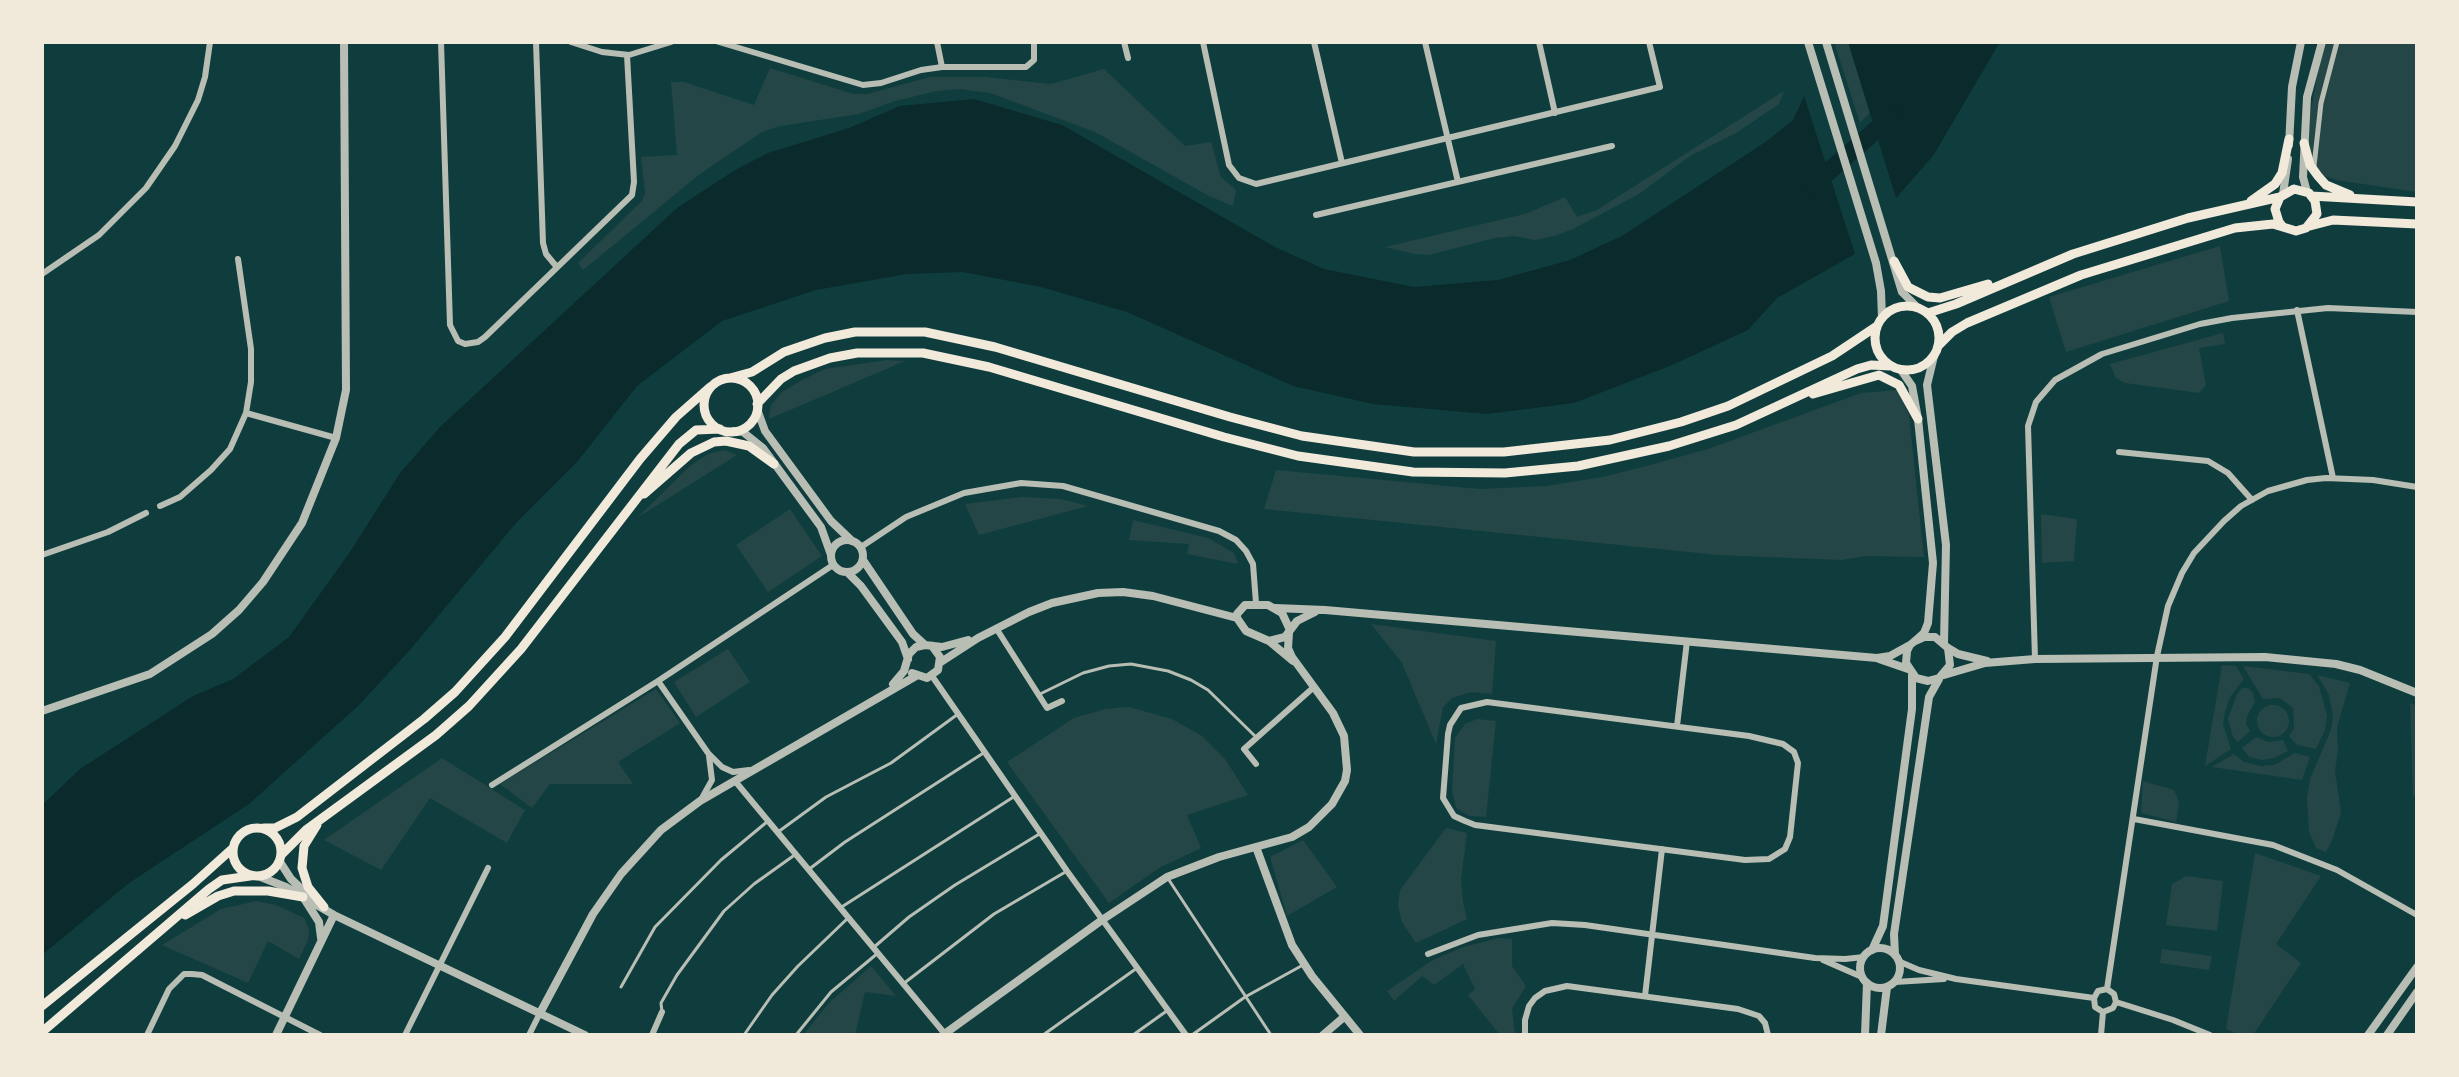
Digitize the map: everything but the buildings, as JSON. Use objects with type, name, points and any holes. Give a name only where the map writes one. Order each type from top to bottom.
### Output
[{"type":"main road","points":[[2244,205],[2275,184],[2282,173],[2289,139]]},
{"type":"main road","points":[[2304,143],[2314,170],[2326,185],[2357,198]]},
{"type":"main road","points":[[1928,313],[2073,254],[2294,189],[2309,194],[2417,202]]},
{"type":"main road","points":[[2309,194],[2315,201],[2317,214],[2310,226]]},
{"type":"main road","points":[[2281,195],[2275,209],[2283,227]]},
{"type":"main road","points":[[1938,346],[1967,323],[2081,275],[2235,228],[2273,224],[2296,231],[2333,220],[2417,224]]},
{"type":"main road","points":[[1892,257],[1908,287],[1917,293],[1940,298],[2030,271]]},
{"type":"main road","points":[[42,1006],[193,884],[233,848],[241,834],[256,827],[275,828],[297,817],[424,719],[464,683],[533,602],[640,459],[676,417],[716,382],[752,372],[784,352],[855,332],[925,332],[995,347],[1302,436],[1414,452],[1504,452],[1610,440],[1717,410],[1832,356],[1898,307],[1918,308],[1928,313],[1938,328],[1938,346],[1934,356],[1920,368],[1901,370],[1871,365],[1857,369],[1711,433],[1614,460],[1538,470],[1468,474],[1374,469],[1298,456],[1236,441],[989,367],[923,353],[857,353],[809,365],[781,379],[757,406],[747,426],[734,431],[696,430],[688,435],[495,679],[436,735],[295,840],[271,872],[222,880],[42,1032]]},
{"type":"main road","points":[[1879,322],[1875,344],[1878,353],[1891,366]]},
{"type":"main road","points":[[1780,405],[1879,375],[1899,385],[1918,419]]},
{"type":"main road","points":[[730,378],[738,379],[752,388],[757,406]]},
{"type":"main road","points":[[710,387],[704,402],[705,411],[713,425],[720,429]]},
{"type":"main road","points":[[625,513],[676,464],[705,445],[726,441],[749,446],[774,464]]},
{"type":"main road","points":[[319,821],[304,846],[302,868],[308,887],[324,907]]},
{"type":"main road","points":[[264,828],[278,838],[281,858]]},
{"type":"main road","points":[[233,848],[238,868],[254,876]]},
{"type":"main road","points":[[165,926],[218,896],[234,891],[268,891],[303,897]]},
{"type":"street","points":[[42,274],[99,235],[146,188],[175,146],[194,109],[205,77],[210,42]]},
{"type":"street","points":[[42,711],[150,674],[180,657],[239,610],[287,549],[302,523],[336,438],[346,390],[344,42]]},
{"type":"street","points":[[441,42],[452,333],[465,344],[478,342],[632,195],[634,182],[627,55]]},
{"type":"street","points":[[536,42],[543,243],[546,254],[556,266]]},
{"type":"street","points":[[571,42],[602,52],[627,55],[671,42]]},
{"type":"street","points":[[719,42],[863,85],[942,67],[1026,67],[1034,60],[1034,42]]},
{"type":"street","points":[[937,42],[942,67]]},
{"type":"street","points":[[1124,42],[1128,58]]},
{"type":"street","points":[[1203,42],[1227,157],[1233,173],[1256,184],[1660,87],[1649,42]]},
{"type":"street","points":[[1314,42],[1342,163]]},
{"type":"street","points":[[1425,42],[1458,182]]},
{"type":"street","points":[[1539,42],[1555,113]]},
{"type":"street","points":[[1808,42],[1876,263],[1881,291],[1879,322]]},
{"type":"street","points":[[2281,195],[2287,179],[2292,87],[2301,42]]},
{"type":"street","points":[[2309,194],[2303,177],[2307,97],[2322,42]]},
{"type":"street","points":[[2314,170],[2321,103],[2337,42]]},
{"type":"street","points":[[1826,44],[1902,292],[1918,308]]},
{"type":"street","points":[[1316,215],[1612,146]]},
{"type":"street","points":[[160,506],[180,497],[211,470],[230,449],[246,413],[251,382],[251,349],[238,259]]},
{"type":"street","points":[[2035,659],[2028,426],[2036,402],[2045,390],[2081,364],[2200,324],[2297,310],[2362,308],[2417,312]]},
{"type":"street","points":[[2297,310],[2333,478]]},
{"type":"street","points":[[1881,1035],[1891,985],[1900,970],[1894,934],[1929,697],[1950,665],[1946,645],[1947,563],[1927,385],[1934,356]]},
{"type":"street","points":[[1865,1035],[1864,980],[1860,967],[1880,938],[1885,911],[1912,709],[1906,657],[1928,623],[1933,563],[1918,419],[1912,386],[1901,370]]},
{"type":"street","points":[[529,1035],[593,914],[621,874],[661,830],[700,801],[886,692],[916,676],[932,676],[941,662],[939,653],[913,634],[863,560],[861,547],[831,521],[765,431],[757,406]]},
{"type":"street","points":[[246,413],[336,438]]},
{"type":"street","points":[[734,431],[743,432],[757,441],[821,527],[833,565],[839,571],[848,573],[861,586],[902,642],[910,670],[916,676]]},
{"type":"street","points":[[2119,452],[2208,461],[2228,473],[2252,500]]},
{"type":"street","points":[[2107,989],[2157,656],[2168,606],[2182,573],[2209,536],[2241,506],[2268,491],[2307,480],[2333,478],[2417,487]]},
{"type":"street","points":[[861,547],[906,517],[964,493],[1018,483],[1063,486],[1219,531],[1236,540],[1253,564],[1256,603]]},
{"type":"street","points":[[42,555],[108,532],[146,513]]},
{"type":"street","points":[[831,555],[838,543],[852,541]]},
{"type":"street","points":[[848,573],[858,569],[863,560]]},
{"type":"street","points":[[492,785],[658,681],[833,565]]},
{"type":"street","points":[[941,662],[996,628],[1052,603],[1098,593],[1123,592],[1153,596],[1237,618],[1246,631],[1269,641],[1296,664]]},
{"type":"street","points":[[1237,618],[1245,605],[1256,603],[1275,608],[1877,658],[1890,656],[1930,636],[1974,659],[1996,662]]},
{"type":"street","points":[[735,781],[944,1034],[1167,877],[1219,857],[1292,837],[1309,827],[1332,804],[1345,781],[1347,757],[1344,736],[1333,713],[1296,664],[1288,648],[1287,619],[1275,608]]},
{"type":"street","points":[[1269,641],[1278,640],[1307,615],[1325,610]]},
{"type":"street","points":[[996,628],[1047,708],[1062,701]]},
{"type":"street","points":[[886,692],[898,679],[916,647],[951,646],[987,633]]},
{"type":"street","points":[[1677,726],[1687,641]]},
{"type":"street","points":[[1877,658],[1928,681],[1961,668],[2035,659],[2265,657],[2336,664],[2360,670],[2417,693]]},
{"type":"street","points":[[932,676],[1102,920],[1189,1035]]},
{"type":"street","points":[[658,681],[708,753],[722,767],[733,772],[745,772],[760,766]]},
{"type":"street","points":[[1256,764],[1244,749],[1314,687]]},
{"type":"street","points":[[1487,702],[1771,740],[1794,752],[1798,775],[1790,837],[1785,849],[1777,855],[1769,859],[1745,860],[1662,849],[1475,825],[1454,816],[1443,798],[1450,725],[1461,708],[1487,702]]},
{"type":"street","points":[[700,801],[712,780],[708,753]]},
{"type":"street","points":[[2134,819],[2273,845],[2337,870],[2417,915]]},
{"type":"street","points":[[1256,847],[1287,934],[1304,964],[1360,1035]]},
{"type":"street","points":[[1645,996],[1662,849]]},
{"type":"street","points":[[281,858],[303,892],[334,915]]},
{"type":"street","points":[[405,1035],[488,868]]},
{"type":"street","points":[[254,876],[585,1035]]},
{"type":"street","points":[[303,897],[319,922],[321,942]]},
{"type":"street","points":[[276,1035],[334,915]]},
{"type":"street","points":[[1428,954],[1478,935],[1552,923],[1815,958],[1864,957]]},
{"type":"street","points":[[1872,950],[1882,949],[1919,970],[1956,979],[2094,998]]},
{"type":"street","points":[[1815,958],[1876,988],[1956,979]]},
{"type":"street","points":[[2368,1035],[2417,967]]},
{"type":"street","points":[[147,1035],[169,989],[184,974],[202,975],[320,1035]]},
{"type":"street","points":[[1525,1035],[1529,1006],[1545,991],[1557,987],[1645,996],[1752,1013],[1765,1023],[1768,1035]]},
{"type":"street","points":[[2107,989],[2114,994],[2116,1002],[2113,1008],[2103,1012],[2095,1007],[2094,998],[2098,991],[2107,989]]},
{"type":"street","points":[[2387,1035],[2417,992]]},
{"type":"street","points":[[2116,1002],[2210,1035]]},
{"type":"street","points":[[652,1035],[662,1012]]},
{"type":"street","points":[[2101,1035],[2103,1012]]},
{"type":"street","points":[[1323,1035],[1344,1017]]},
{"type":"lane","points":[[1038,695],[1062,681],[1109,666],[1131,664],[1168,671],[1208,690],[1257,737]]},
{"type":"lane","points":[[778,832],[826,797],[891,763],[958,714]]},
{"type":"lane","points":[[808,870],[845,842],[985,752]]},
{"type":"lane","points":[[840,908],[1015,796]]},
{"type":"lane","points":[[621,987],[655,927],[721,860],[768,821]]},
{"type":"lane","points":[[796,1035],[831,992],[909,917],[1041,833]]},
{"type":"lane","points":[[662,1012],[661,1003],[677,975],[724,911],[754,884],[796,854]]},
{"type":"lane","points":[[903,984],[994,914],[1067,871]]},
{"type":"lane","points":[[1167,877],[1271,1035]]},
{"type":"lane","points":[[744,1035],[789,976],[848,918]]},
{"type":"lane","points":[[1189,1035],[1245,997],[1304,964]]},
{"type":"lane","points":[[1043,1035],[1137,968]]},
{"type":"lane","points":[[1133,1035],[1168,1010]]},
{"type":"shaded area","points":[[1834,42],[1918,42],[1915,65],[1860,123]]},
{"type":"shaded area","points":[[1848,42],[2000,42],[1933,156],[1896,198]]},
{"type":"shaded area","points":[[2323,42],[2417,42],[2417,192],[2336,180],[2314,172],[2308,162],[2310,117]]},
{"type":"shaded area","points":[[770,68],[853,94],[867,94],[930,77],[985,77],[1051,84],[1104,69],[1185,146],[1211,142],[1221,177],[1236,190],[1233,206],[1209,196],[1095,132],[990,93],[959,89],[937,91],[859,114],[781,126],[762,132],[700,174],[583,270],[578,263],[642,201],[645,193],[641,157],[677,155],[671,82],[684,82],[754,105]]},
{"type":"shaded area","points":[[1784,91],[1779,104],[1736,133],[1690,156],[1639,194],[1573,229],[1535,240],[1514,236],[1495,238],[1429,255],[1385,247],[1525,214],[1565,197],[1577,217],[1597,210]]},
{"type":"shaded area","points":[[1804,96],[1855,254],[1777,298],[1748,330],[1672,365],[1574,403],[1487,414],[1373,404],[1293,386],[1127,312],[1041,287],[963,272],[907,274],[816,290],[722,321],[637,386],[577,462],[517,522],[409,651],[358,706],[249,804],[129,883],[42,955],[42,805],[80,769],[193,696],[233,679],[289,637],[350,552],[400,473],[440,427],[677,208],[735,170],[768,153],[849,128],[900,106],[974,99],[1062,125],[1275,247],[1324,269],[1414,287],[1498,280],[1570,260],[1622,236],[1767,141],[1793,120]]},
{"type":"shaded area","points":[[2220,246],[2229,301],[2066,352],[2049,297]]},
{"type":"shaded area","points":[[2223,333],[2225,344],[2199,348],[2206,385],[2199,393],[2125,383],[2116,378],[2110,364]]},
{"type":"shaded area","points":[[887,360],[905,361],[769,419],[771,405],[782,392],[802,380],[825,369]]},
{"type":"shaded area","points":[[1897,390],[1909,415],[1924,557],[1866,556],[1842,560],[1718,555],[1264,509],[1276,470],[1480,489],[1546,486],[1603,477],[1650,465],[1708,449],[1861,393]]},
{"type":"shaded area","points":[[725,450],[737,455],[637,518],[690,466],[708,454]]},
{"type":"shaded area","points":[[1022,497],[1061,499],[1088,506],[979,535],[965,504]]},
{"type":"shaded area","points":[[790,509],[822,556],[768,592],[736,545]]},
{"type":"shaded area","points":[[2041,514],[2077,519],[2074,561],[2042,563]]},
{"type":"shaded area","points":[[1133,520],[1208,538],[1234,553],[1238,564],[1187,554],[1189,544],[1129,540]]},
{"type":"shaded area","points":[[1371,624],[1496,641],[1492,694],[1471,692],[1452,698],[1443,707],[1436,744],[1402,663]]},
{"type":"shaded area","points":[[728,649],[750,682],[696,717],[674,682]]},
{"type":"shaded area","points":[[2222,665],[2236,666],[2244,679],[2230,697],[2225,712],[2223,724],[2231,749],[2205,766]]},
{"type":"shaded area","points":[[2243,666],[2309,674],[2319,686],[2327,716],[2325,730],[2316,749],[2297,745],[2289,736],[2294,728],[2293,708],[2280,698],[2263,699]]},
{"type":"shaded area","points":[[2317,675],[2350,683],[2337,727],[2335,771],[2341,812],[2326,852],[2316,848],[2309,832],[2307,798],[2310,779],[2331,730],[2333,716],[2329,695]]},
{"type":"shaded area","points":[[2242,688],[2248,688],[2253,693],[2255,702],[2247,716],[2246,724],[2250,731],[2238,742],[2233,737],[2228,719]]},
{"type":"shaded area","points":[[656,689],[680,723],[618,762],[633,784],[550,784],[532,808],[500,784]]},
{"type":"shaded area","points":[[2410,703],[2417,706],[2417,791],[2413,797]]},
{"type":"shaded area","points":[[2273,705],[2284,710],[2289,721],[2284,732],[2273,737],[2262,732],[2257,721],[2262,710]]},
{"type":"shaded area","points":[[1129,707],[1172,719],[1202,736],[1225,759],[1248,795],[1187,815],[1201,848],[1159,868],[1109,903],[1007,762],[1074,718],[1105,709]]},
{"type":"shaded area","points":[[1477,719],[1496,721],[1486,817],[1469,816],[1456,808],[1452,790],[1455,738],[1465,724]]},
{"type":"shaded area","points":[[2256,737],[2269,742],[2283,740],[2288,751],[2262,760],[2249,757],[2242,748]]},
{"type":"shaded area","points":[[2295,753],[2310,757],[2302,780],[2212,767],[2234,754],[2244,762],[2261,766],[2274,765]]},
{"type":"shaded area","points":[[442,758],[525,810],[507,843],[430,798],[381,870],[324,840]]},
{"type":"shaded area","points":[[2143,781],[2174,790],[2179,803],[2176,822],[2141,813]]},
{"type":"shaded area","points":[[1446,828],[1467,833],[1461,880],[1467,919],[1416,943],[1402,922],[1398,905],[1400,890]]},
{"type":"shaded area","points":[[1303,840],[1337,887],[1287,916],[1270,857]]},
{"type":"shaded area","points":[[2255,853],[2321,876],[2276,944],[2301,963],[2253,1035],[2239,1035],[2226,1029]]},
{"type":"shaded area","points":[[2186,876],[2223,881],[2217,931],[2166,925],[2172,884]]},
{"type":"shaded area","points":[[257,901],[276,905],[304,918],[309,929],[308,940],[299,959],[268,941],[248,983],[162,945],[221,909]]},
{"type":"shaded area","points":[[1499,938],[1512,939],[1512,966],[1526,986],[1512,1009],[1515,1035],[1500,1035],[1468,995],[1475,989],[1463,964],[1434,985],[1422,976],[1394,1001],[1387,991],[1433,960],[1463,947]]},
{"type":"shaded area","points":[[2162,949],[2212,956],[2209,970],[2160,963]]},
{"type":"shaded area","points":[[871,966],[896,996],[865,992],[855,1035],[803,1035],[830,1002]]},
{"type":"waterway","points":[[1811,187],[1894,114]]}]
